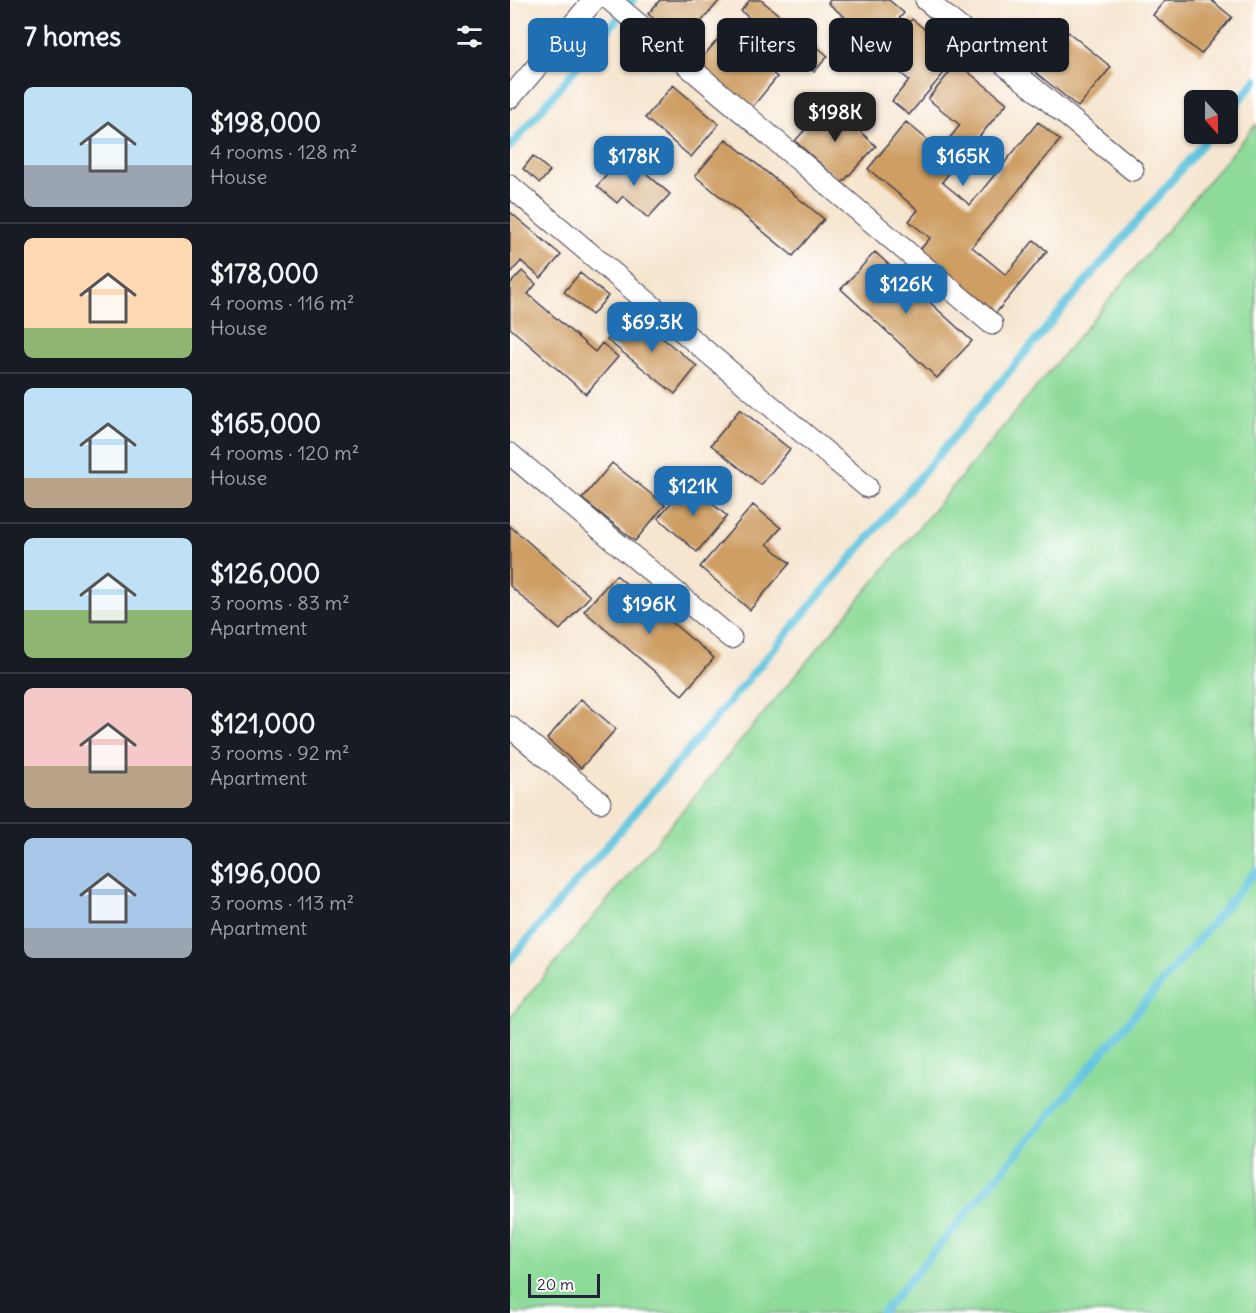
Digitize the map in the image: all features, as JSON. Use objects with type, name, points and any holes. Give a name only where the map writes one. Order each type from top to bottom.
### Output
[{"type":"street","points":[[510,98],[594,0]]},
{"type":"street","points":[[610,0],[992,324]]},
{"type":"street","points":[[926,0],[1133,170]]},
{"type":"street","points":[[510,186],[867,487]]},
{"type":"street","points":[[510,454],[730,638]]},
{"type":"street","points":[[510,727],[600,802]]},
{"type":"green space","points":[[1256,124],[1256,1313],[510,1313],[510,1017]]},
{"type":"building","points":[[660,0],[720,0],[705,18],[653,18],[648,14]]},
{"type":"building","points":[[750,0],[761,0],[783,18],[749,18],[741,11]]},
{"type":"building","points":[[830,0],[889,0],[904,13],[900,18],[846,18],[828,3]]},
{"type":"building","points":[[1165,0],[1211,0],[1232,17],[1201,54],[1153,15]]},
{"type":"building","points":[[913,20],[925,29],[925,72],[945,72],[909,115],[892,101],[909,80],[899,72],[913,72]]},
{"type":"building","points":[[1069,33],[1111,67],[1078,107],[1035,72],[1069,72]]},
{"type":"building","points":[[717,40],[717,72],[771,72],[777,77],[750,110],[704,72],[705,54]]},
{"type":"building","points":[[817,47],[828,56],[817,69]]},
{"type":"building","points":[[950,72],[968,72],[1007,103],[942,182],[970,205],[1038,122],[1060,140],[972,247],[1006,275],[1034,240],[1047,251],[996,313],[920,250],[930,238],[909,221],[918,210],[868,169],[906,122],[940,150],[960,125],[928,99]]},
{"type":"building","points":[[673,85],[719,124],[691,157],[645,118]]},
{"type":"building","points":[[829,103],[876,146],[842,183],[795,141]]},
{"type":"building","points":[[726,139],[824,219],[793,256],[695,176]]},
{"type":"building","points":[[625,155],[670,194],[648,218],[623,196],[617,203],[597,186]]},
{"type":"building","points":[[533,156],[550,171],[540,183],[523,169]]},
{"type":"building","points":[[510,212],[561,255],[541,278],[521,261],[510,274]]},
{"type":"building","points":[[875,252],[972,341],[937,378],[841,289]]},
{"type":"building","points":[[522,271],[536,284],[528,294],[595,352],[602,343],[618,357],[586,394],[510,328],[510,284]]},
{"type":"building","points":[[580,273],[608,296],[592,315],[564,292]]},
{"type":"building","points":[[630,312],[697,366],[675,394],[607,340]]},
{"type":"building","points":[[740,409],[790,449],[761,485],[711,445]]},
{"type":"building","points":[[612,463],[665,505],[635,541],[582,499]]},
{"type":"building","points":[[688,483],[727,516],[697,552],[658,518]]},
{"type":"building","points":[[753,505],[781,528],[767,544],[790,563],[750,610],[700,567]]},
{"type":"building","points":[[510,526],[590,596],[560,630],[510,586]]},
{"type":"building","points":[[616,575],[714,658],[682,695],[584,611]]},
{"type":"building","points":[[581,699],[616,729],[581,768],[547,739]]},
{"type":"waterway","points":[[510,147],[633,0]]},
{"type":"waterway","points":[[1238,102],[1256,80]]},
{"type":"waterway","points":[[510,960],[1203,144]]},
{"type":"waterway","points":[[882,1313],[1256,871]]}]
